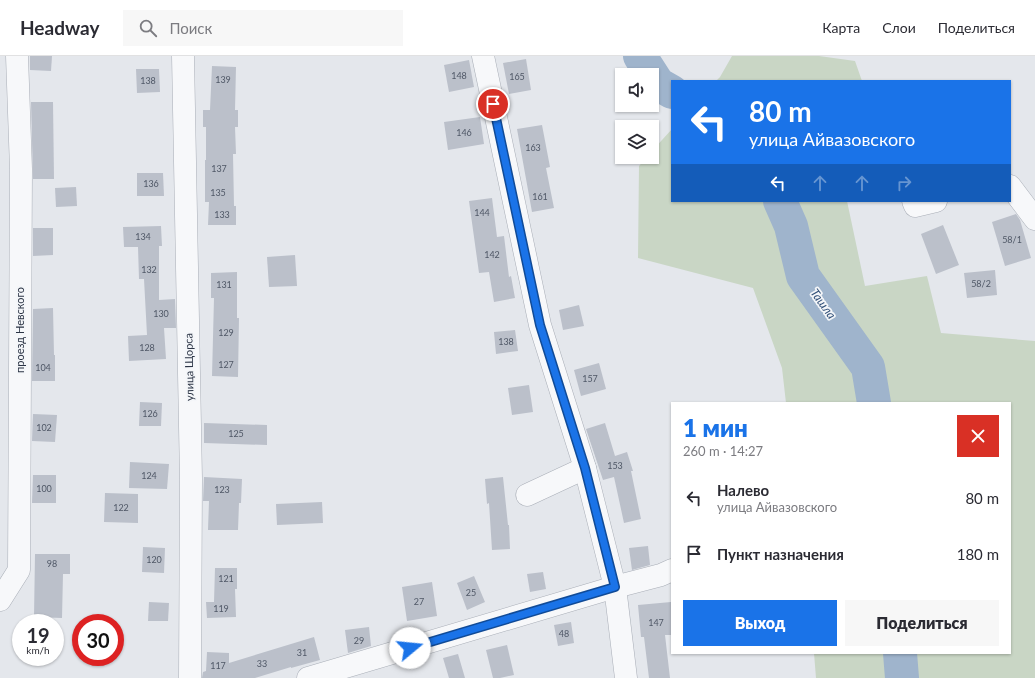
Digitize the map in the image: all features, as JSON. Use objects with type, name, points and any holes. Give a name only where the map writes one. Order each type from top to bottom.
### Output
[{"type":"street","name":"проезд Невского","points":[[0,600],[19,570],[21,169],[17,56]]},
{"type":"street","name":"улица Щорса","points":[[183,56],[191,479],[190,678]]},
{"type":"street","points":[[483,56],[540,325],[585,468],[615,587],[626,678]]},
{"type":"street","points":[[1011,187],[1035,219]]},
{"type":"street","points":[[914,202],[915,206],[932,202]]},
{"type":"street","points":[[527,495],[585,468]]},
{"type":"street","points":[[308,678],[615,587],[661,575],[671,570]]},
{"type":"green space","points":[[732,56],[819,56],[855,61],[862,80],[717,80]]},
{"type":"green space","points":[[671,130],[671,202],[847,202],[865,286],[927,276],[941,333],[1035,341],[1035,678],[816,678],[814,654],[1011,654],[1011,402],[786,402],[782,368],[753,288],[638,258],[639,166],[641,164],[659,164],[659,143]]},
{"type":"building","points":[[30,56],[52,56],[51,71],[30,70]]},
{"type":"building","points":[[526,59],[531,90],[509,94],[503,63]]},
{"type":"building","points":[[469,60],[474,87],[449,92],[444,65]]},
{"type":"building","points":[[212,66],[236,67],[235,110],[238,110],[238,127],[235,127],[236,154],[233,154],[236,225],[208,225],[209,202],[205,202],[206,127],[203,127],[203,110],[210,110]]},
{"type":"building","points":[[136,69],[159,69],[160,92],[137,93]]},
{"type":"building","points":[[31,102],[53,102],[54,179],[33,179]]},
{"type":"building","points":[[480,117],[484,144],[448,150],[444,122]]},
{"type":"building","points":[[542,125],[550,167],[546,168],[554,208],[532,212],[517,129]]},
{"type":"building","points":[[137,173],[163,173],[164,196],[137,196]]},
{"type":"building","points":[[76,187],[77,206],[56,207],[55,188]]},
{"type":"building","points":[[492,198],[497,237],[504,236],[509,277],[511,276],[515,298],[494,302],[489,272],[479,273],[469,201]]},
{"type":"building","points":[[1016,214],[1020,220],[1031,258],[1005,266],[992,222]]},
{"type":"building","points":[[943,225],[959,265],[936,274],[921,234]]},
{"type":"building","points":[[161,226],[162,246],[159,246],[159,300],[175,299],[176,328],[164,328],[166,359],[129,361],[128,336],[147,335],[144,279],[139,279],[138,247],[124,247],[123,227]]},
{"type":"building","points":[[33,228],[53,228],[53,255],[33,256]]},
{"type":"building","points":[[295,255],[297,286],[269,287],[267,257]]},
{"type":"building","points":[[995,270],[997,295],[967,298],[964,273]]},
{"type":"building","points":[[237,272],[237,318],[239,318],[238,377],[212,376],[214,298],[211,298],[211,273]]},
{"type":"building","points":[[579,305],[584,326],[563,330],[559,310]]},
{"type":"building","points":[[53,308],[55,381],[32,381],[33,309]]},
{"type":"building","points":[[515,330],[518,351],[496,354],[494,332]]},
{"type":"building","points":[[599,363],[606,389],[581,396],[574,370]]},
{"type":"building","points":[[529,385],[533,412],[512,415],[508,388]]},
{"type":"building","points":[[140,402],[162,403],[161,426],[139,426]]},
{"type":"building","points":[[33,414],[57,415],[55,442],[32,441]]},
{"type":"building","points":[[204,423],[267,425],[267,445],[204,443]]},
{"type":"building","points":[[605,423],[615,456],[627,452],[633,471],[631,471],[641,519],[624,523],[614,477],[603,480],[586,429]]},
{"type":"building","points":[[130,462],[169,464],[167,489],[129,488]]},
{"type":"building","points":[[33,475],[56,475],[56,503],[32,503]]},
{"type":"building","points":[[204,477],[242,479],[238,530],[208,530],[209,501],[203,501]]},
{"type":"building","points":[[503,477],[509,525],[510,549],[492,550],[489,503],[487,504],[485,479]]},
{"type":"building","points":[[105,493],[138,494],[138,523],[104,522]]},
{"type":"building","points":[[322,502],[323,523],[277,525],[276,504]]},
{"type":"building","points":[[648,546],[650,565],[632,570],[629,548]]},
{"type":"building","points":[[143,547],[165,548],[164,573],[142,572]]},
{"type":"building","points":[[35,554],[70,554],[70,574],[63,574],[62,614],[34,614]]},
{"type":"building","points":[[215,568],[237,568],[237,589],[235,589],[236,617],[207,618],[206,602],[214,602]]},
{"type":"building","points":[[543,572],[546,589],[530,592],[527,574]]},
{"type":"building","points":[[474,576],[485,602],[467,610],[457,583]]},
{"type":"building","points":[[432,582],[437,616],[407,621],[402,587]]},
{"type":"building","points":[[149,602],[169,603],[168,621],[148,621]]},
{"type":"building","points":[[671,602],[671,635],[665,635],[670,678],[649,678],[644,637],[641,637],[638,605]]},
{"type":"building","points":[[571,622],[574,643],[558,646],[554,625]]},
{"type":"building","points":[[369,627],[371,646],[348,653],[345,630]]},
{"type":"building","points":[[314,637],[320,660],[255,678],[202,678],[203,672],[206,671],[207,652],[229,653],[229,663]]},
{"type":"building","points":[[507,645],[514,675],[493,678],[486,650]]},
{"type":"building","points":[[458,654],[465,678],[449,678],[443,658]]},
{"type":"waterway","name":"Ташла","points":[[640,56],[658,84],[671,91]]},
{"type":"waterway","name":"Ташла","points":[[780,202],[791,226],[803,276],[868,367],[874,402]]},
{"type":"waterway","name":"Ташла","points":[[900,654],[902,678]]},
{"type":"route","points":[[410,648],[615,587],[585,468],[540,325],[493,104]]}]
